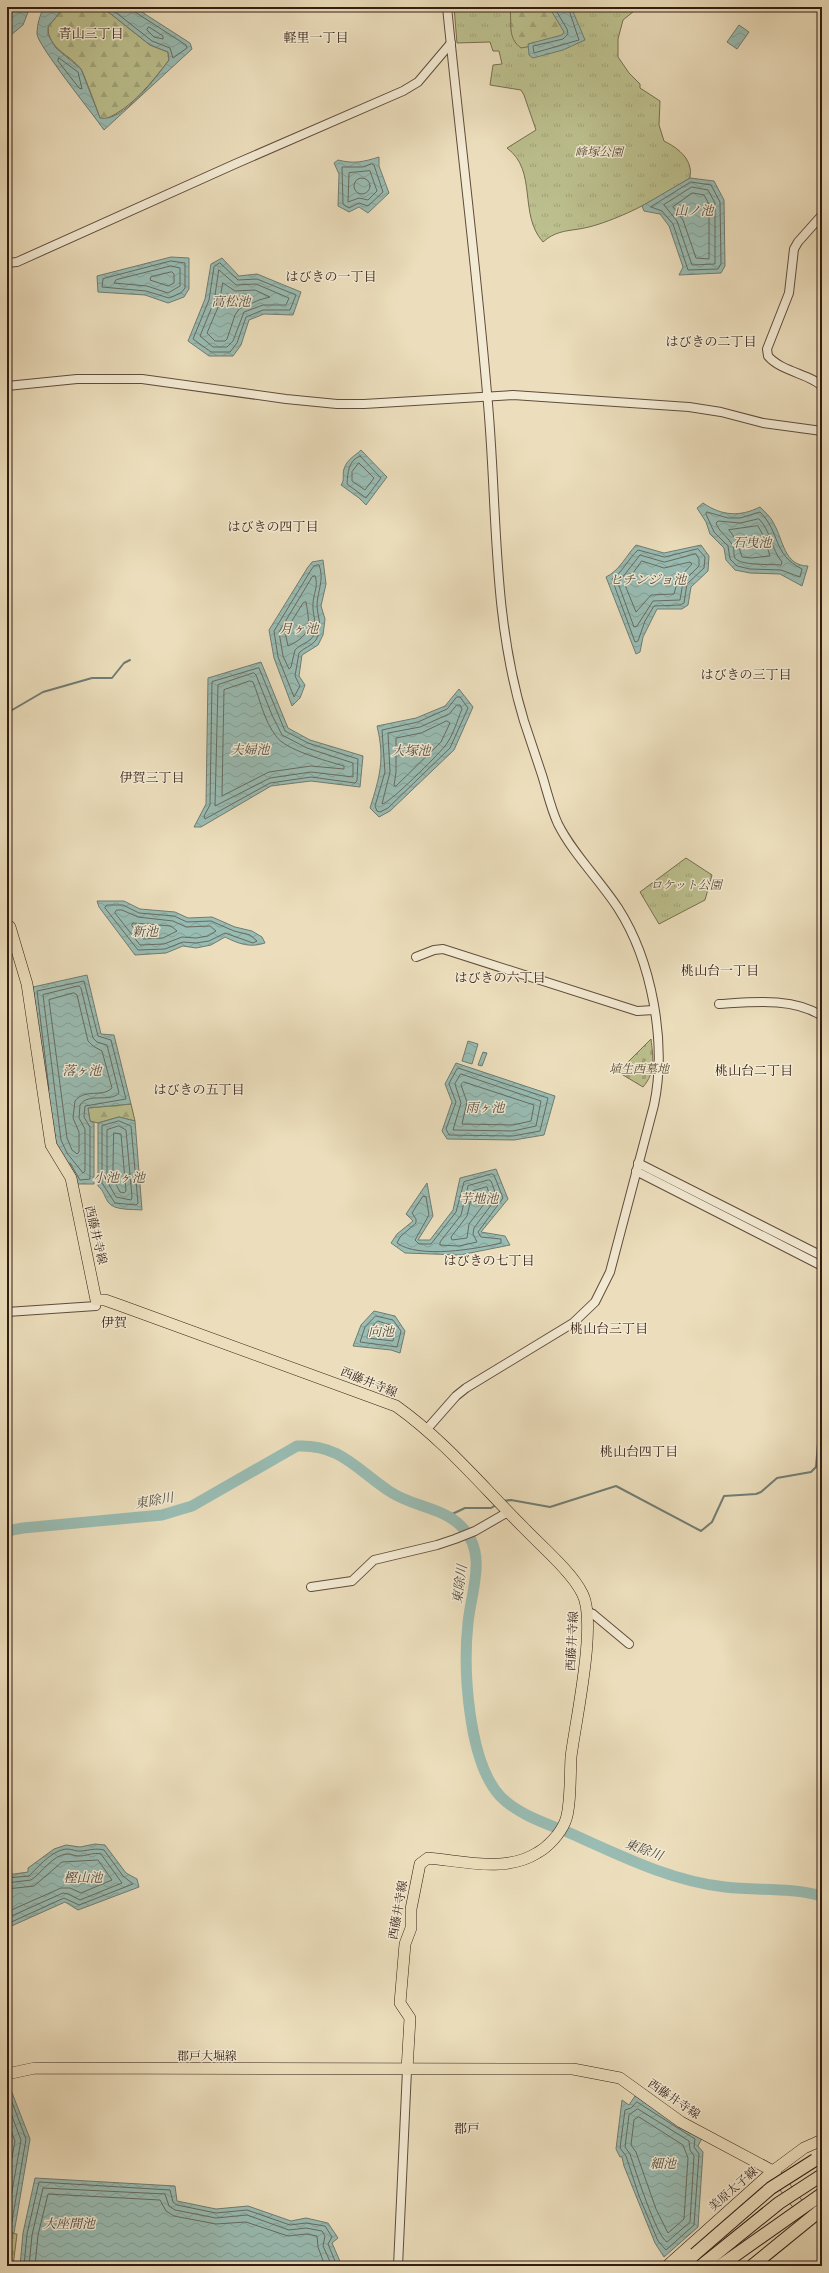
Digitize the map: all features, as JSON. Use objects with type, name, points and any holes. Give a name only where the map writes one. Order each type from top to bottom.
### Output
[{"type":"highway","points":[[682,2266],[771,2188],[822,2156]]},
{"type":"highway","points":[[701,2266],[779,2203],[822,2175]]},
{"type":"highway","points":[[720,2266],[822,2194]]},
{"type":"highway","points":[[752,2266],[822,2209]]},
{"type":"main road","name":"西藤井寺線","points":[[7,927],[10,927],[27,984],[50,1145],[56,1156],[67,1170],[73,1188],[96,1300],[105,1300],[122,1306],[396,1406],[426,1429],[503,1506],[572,1579],[582,1593],[588,1612],[582,1692],[572,1756],[565,1822],[555,1837],[537,1854],[520,1861],[504,1864],[428,1858],[420,1864],[411,1909],[411,1928],[405,1944],[400,2003],[410,2018],[407,2070],[573,2069],[620,2078],[681,2122],[773,2171],[803,2213],[809,2216],[822,2214]]},
{"type":"main road","name":"郡戸大堀線","points":[[7,2074],[35,2068],[407,2070]]},
{"type":"main road","name":"美原太子線","points":[[667,2266],[773,2171],[804,2148],[822,2140]]},
{"type":"main road","points":[[758,2266],[822,2214]]},
{"type":"street","points":[[426,1429],[456,1396],[466,1388],[573,1323],[595,1302],[610,1272],[659,1081],[654,1010],[648,975],[634,937],[608,894],[559,825],[515,687],[500,612],[488,395],[447,7]]},
{"type":"street","points":[[7,263],[17,262],[235,164],[403,91],[418,82],[451,43]]},
{"type":"street","points":[[822,215],[798,242],[794,249],[789,293],[766,349],[768,356],[778,366],[814,380],[822,386]]},
{"type":"street","points":[[7,386],[77,379],[142,379],[286,399],[337,404],[364,404],[488,395],[513,395],[689,407],[721,412],[763,423],[822,432]]},
{"type":"street","points":[[416,957],[434,950],[443,949],[637,1010],[654,1010]]},
{"type":"street","points":[[718,1004],[768,1002],[812,1009],[822,1016]]},
{"type":"street","points":[[637,1167],[822,1256]]},
{"type":"street","points":[[637,1167],[822,1266]]},
{"type":"street","points":[[7,1312],[96,1306]]},
{"type":"street","points":[[311,1588],[352,1581],[374,1560],[437,1545],[475,1531],[503,1506]]},
{"type":"street","points":[[588,1612],[593,1614],[630,1644]]},
{"type":"street","points":[[398,2266],[407,2070]]},
{"type":"green space","points":[[64,7],[102,7],[150,45],[168,52],[169,60],[141,94],[125,108],[106,119],[100,118],[81,69],[51,41],[48,27]]},
{"type":"green space","name":"峰塚公園","points":[[454,7],[639,7],[623,20],[618,39],[618,57],[629,73],[640,84],[640,88],[660,101],[659,125],[664,141],[684,155],[689,163],[690,178],[637,209],[594,226],[560,232],[543,242],[531,219],[522,168],[516,157],[507,148],[536,130],[524,95],[521,90],[490,85],[493,65],[502,64],[499,51],[493,51],[490,42],[457,43]]},
{"type":"green space","points":[[510,7],[552,7],[569,39],[521,48],[514,40],[512,35]]},
{"type":"green space","name":"ロケット公園","points":[[686,858],[712,875],[705,900],[659,924],[640,892]]},
{"type":"green space","name":"埴生西墓地","points":[[651,1039],[653,1058],[652,1070],[643,1087],[618,1072]]},
{"type":"green space","points":[[131,1104],[135,1121],[119,1117],[98,1123],[90,1121],[88,1108]]},
{"type":"green space","points":[[7,2233],[17,2234],[13,2266],[7,2266]]},
{"type":"water","points":[[7,7],[30,7],[23,25],[11,35],[7,43]]},
{"type":"water","points":[[44,7],[64,7],[48,27],[48,35],[56,48],[81,69],[100,118],[109,118],[129,106],[148,87],[169,60],[168,52],[150,45],[102,7],[134,7],[190,43],[192,49],[104,130],[46,52],[40,41],[37,34],[40,16]]},
{"type":"water","points":[[549,7],[571,7],[585,40],[563,50],[533,58],[529,55],[528,44],[562,35],[564,32]]},
{"type":"water","points":[[739,25],[749,32],[737,49],[727,42]]},
{"type":"water","points":[[379,157],[379,166],[389,193],[368,213],[359,207],[349,212],[338,206],[339,174],[334,163],[338,160],[358,162]]},
{"type":"water","name":"山ノ池","points":[[690,178],[714,181],[724,200],[725,266],[721,273],[679,275],[683,267],[669,226],[660,214],[644,211],[642,206]]},
{"type":"water","points":[[171,257],[189,258],[189,289],[184,297],[168,303],[145,295],[98,292],[97,276]]},
{"type":"water","name":"高松池","points":[[222,258],[239,276],[257,274],[301,292],[293,315],[264,314],[249,320],[241,345],[233,356],[209,356],[188,341],[205,299],[211,264]]},
{"type":"water","points":[[361,450],[387,477],[366,505],[341,485],[345,466],[349,460]]},
{"type":"water","name":"石曳池","points":[[703,503],[717,511],[731,514],[738,514],[760,507],[773,521],[785,551],[789,557],[800,565],[808,566],[802,586],[780,574],[750,573],[735,570],[726,560],[724,548],[710,534],[706,522],[697,508]]},
{"type":"water","name":"ヒチンジョ池","points":[[636,545],[664,553],[701,545],[709,556],[708,571],[691,587],[688,605],[682,609],[657,609],[643,637],[640,652],[636,654],[606,577],[619,567]]},
{"type":"water","name":"月ヶ池","points":[[323,560],[326,584],[321,606],[325,619],[323,635],[318,645],[302,655],[299,676],[305,685],[300,698],[292,706],[274,658],[269,630],[308,567],[312,562]]},
{"type":"water","name":"夫婦池","points":[[261,662],[288,728],[310,740],[363,756],[360,787],[311,781],[271,786],[201,827],[194,827],[206,804],[208,678]]},
{"type":"water","name":"大塚池","points":[[459,689],[473,707],[454,750],[390,811],[379,817],[370,808],[379,777],[381,758],[381,748],[377,726],[416,718],[445,706]]},
{"type":"water","name":"新池","points":[[97,901],[124,901],[140,909],[175,912],[188,918],[212,917],[235,927],[252,931],[262,937],[265,943],[249,945],[235,942],[225,937],[211,945],[196,948],[183,946],[166,953],[135,955],[99,907]]},
{"type":"water","name":"落ヶ池","points":[[87,975],[101,1034],[114,1035],[131,1104],[88,1108],[90,1121],[94,1123],[94,1184],[78,1184],[52,1143],[33,987]]},
{"type":"water","points":[[468,1041],[478,1044],[472,1064],[462,1061]]},
{"type":"water","points":[[483,1052],[487,1053],[482,1066],[478,1065]]},
{"type":"water","name":"雨ヶ池","points":[[456,1063],[555,1096],[544,1135],[514,1140],[447,1139],[442,1131],[452,1102],[445,1084]]},
{"type":"water","name":"小池ヶ池","points":[[119,1117],[135,1121],[142,1210],[119,1208],[111,1205],[98,1186],[98,1123]]},
{"type":"water","name":"芋地池","points":[[496,1169],[508,1199],[481,1232],[505,1236],[510,1245],[460,1255],[405,1253],[391,1243],[397,1234],[413,1221],[406,1214],[427,1183],[433,1216],[418,1240],[430,1240],[453,1210],[460,1178]]},
{"type":"water","name":"向池","points":[[374,1311],[395,1316],[405,1331],[400,1353],[391,1350],[353,1346],[361,1325]]},
{"type":"water","name":"樫山池","points":[[95,1844],[105,1845],[126,1873],[137,1879],[139,1887],[78,1910],[65,1902],[7,1928],[7,1875],[28,1872],[28,1868],[54,1849],[66,1845],[80,1847]]},
{"type":"water","points":[[7,2085],[9,2085],[30,2139],[14,2233],[7,2232]]},
{"type":"water","name":"細池","points":[[635,2096],[679,2125],[702,2138],[698,2146],[703,2152],[698,2227],[664,2257],[655,2243],[624,2166],[622,2157],[620,2157],[616,2149],[622,2100],[629,2105]]},
{"type":"water","name":"大座間池","points":[[35,2178],[175,2186],[177,2201],[216,2209],[248,2206],[291,2221],[306,2218],[328,2223],[338,2238],[332,2243],[342,2266],[20,2266],[23,2233]]},
{"type":"waterway","points":[[7,713],[43,692],[92,678],[112,678],[124,663],[130,660]]},
{"type":"waterway","points":[[503,1501],[511,1500],[550,1507],[616,1486],[701,1531],[712,1522],[724,1496],[756,1494],[761,1492],[777,1478],[811,1472],[816,1467],[818,1443],[822,1435]]},
{"type":"waterway","name":"東除川","points":[[7,1531],[23,1528],[162,1515],[192,1506],[297,1446],[312,1446],[325,1449],[347,1460],[377,1483],[407,1501],[446,1515],[462,1527],[470,1538],[476,1561],[476,1573],[468,1623],[466,1665],[470,1714],[474,1738],[481,1761],[489,1780],[507,1803],[515,1809],[543,1823],[647,1866],[685,1879],[725,1887],[798,1891],[822,1896]]},
{"type":"waterway","points":[[448,1516],[465,1508],[491,1508],[496,1505]]},
{"type":"district","name":"青山三丁目","points":[[91,33]]},
{"type":"district","name":"軽里一丁目","points":[[316,37]]},
{"type":"district","name":"はびきの一丁目","points":[[331,276]]},
{"type":"district","name":"はびきの二丁目","points":[[711,341]]},
{"type":"district","name":"はびきの四丁目","points":[[273,526]]},
{"type":"district","name":"はびきの三丁目","points":[[746,674]]},
{"type":"district","name":"伊賀三丁目","points":[[152,777]]},
{"type":"district","name":"桃山台一丁目","points":[[720,970]]},
{"type":"district","name":"はびきの六丁目","points":[[500,977]]},
{"type":"district","name":"桃山台二丁目","points":[[754,1070]]},
{"type":"district","name":"はびきの五丁目","points":[[199,1089]]},
{"type":"district","name":"はびきの七丁目","points":[[489,1260]]},
{"type":"district","name":"伊賀","points":[[114,1322]]},
{"type":"district","name":"桃山台三丁目","points":[[609,1328]]},
{"type":"district","name":"桃山台四丁目","points":[[639,1451]]},
{"type":"district","name":"郡戸","points":[[467,2128]]}]
